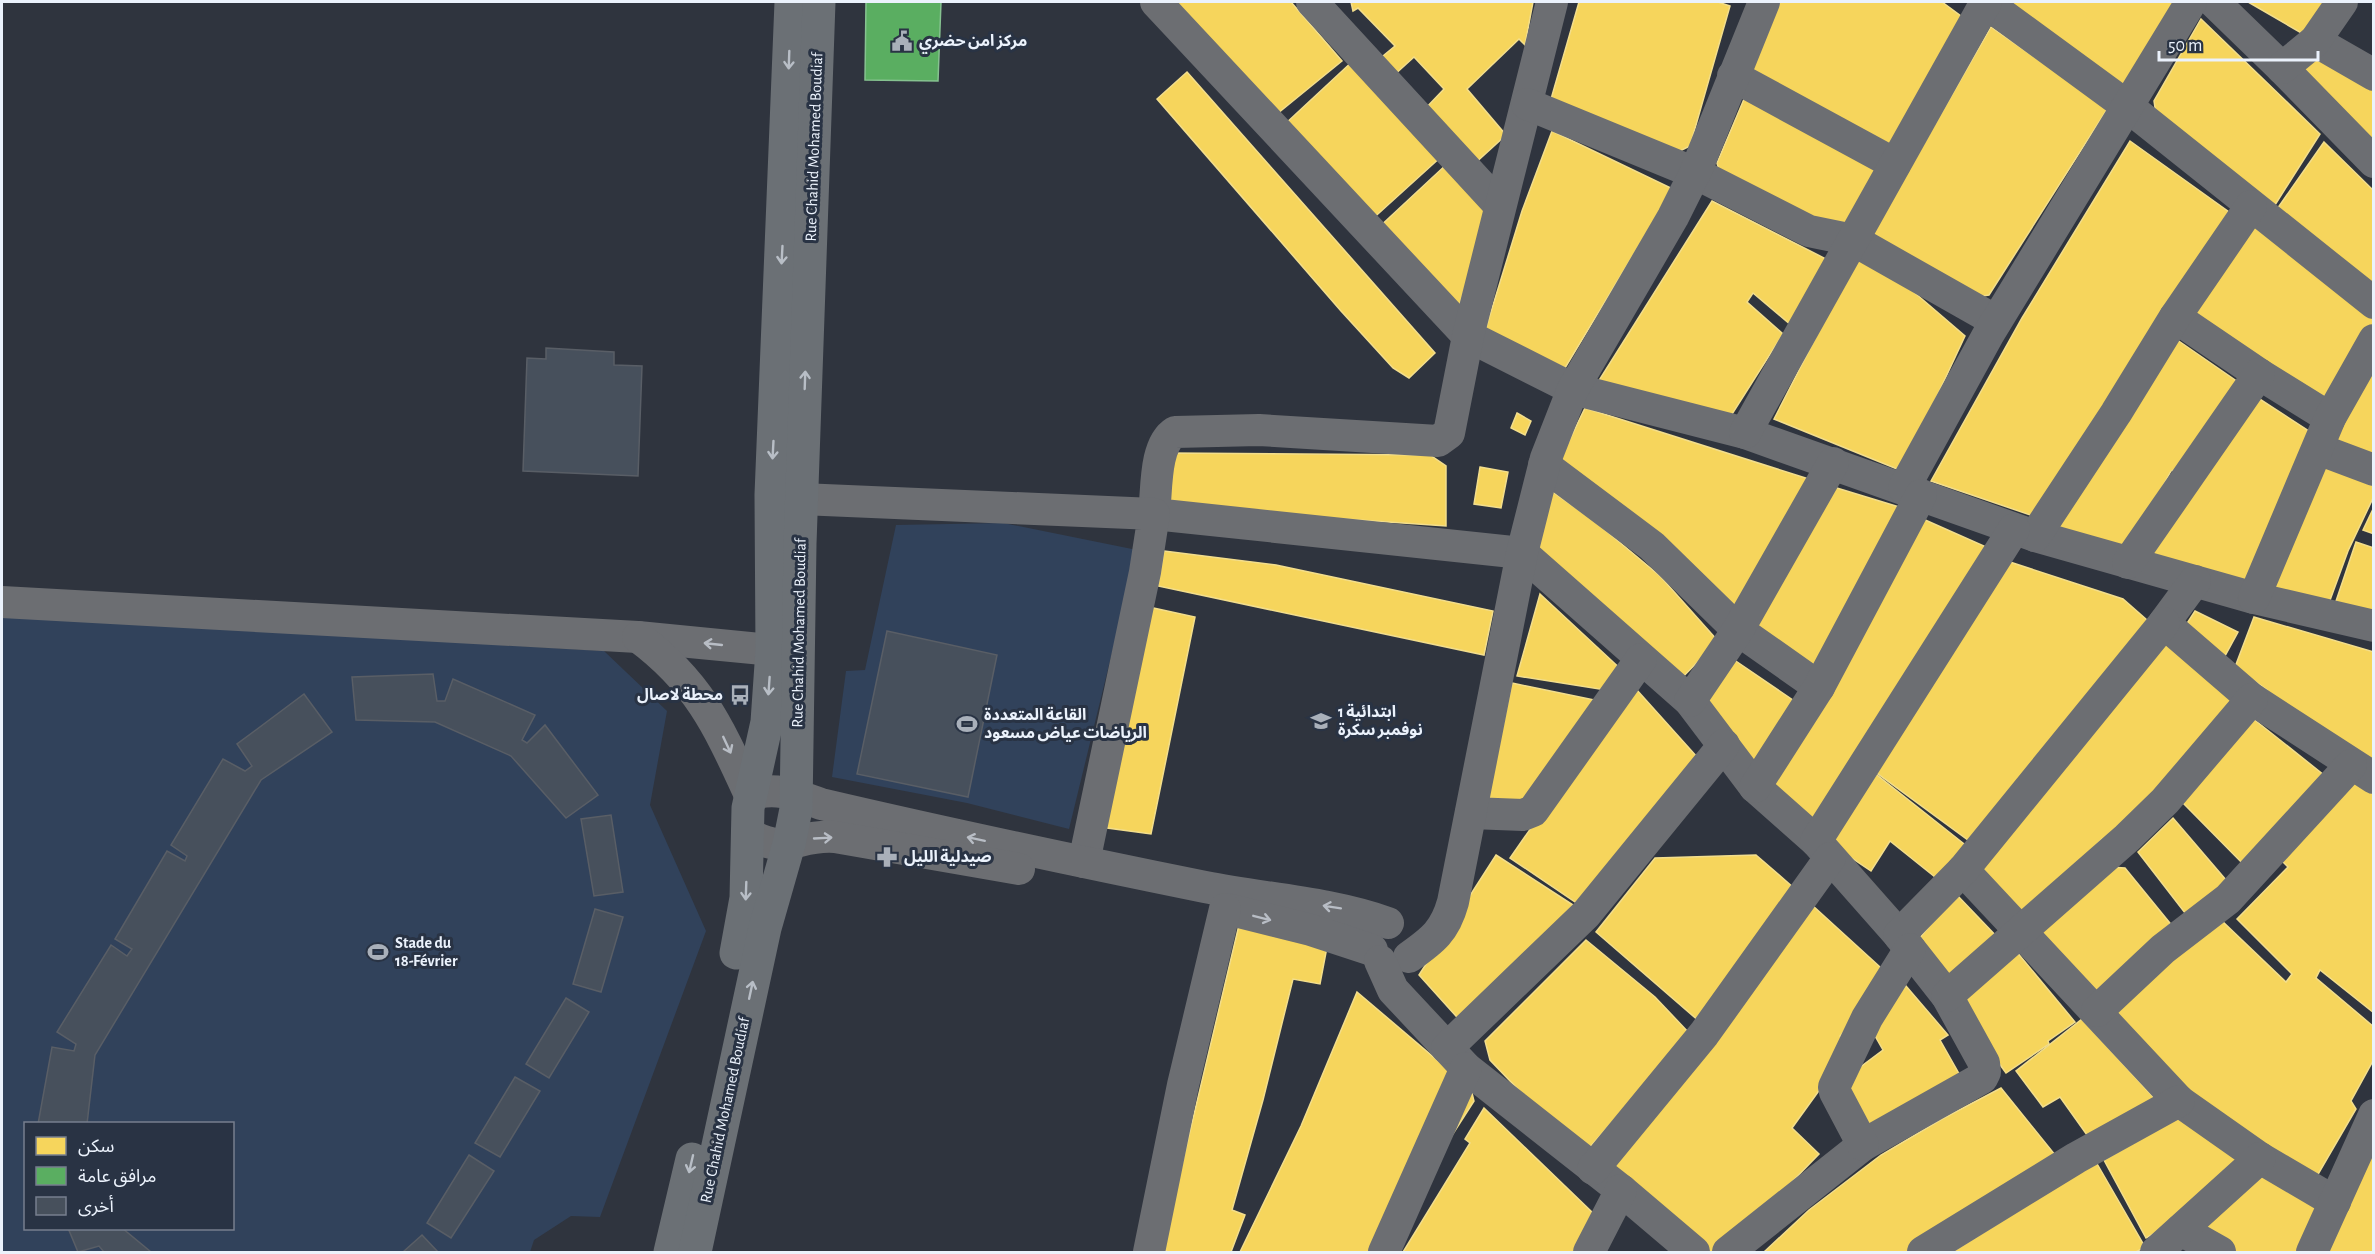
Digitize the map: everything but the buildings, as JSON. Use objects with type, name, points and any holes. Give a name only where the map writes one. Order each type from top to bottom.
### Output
[{"type":"main road","name":"Rue Chahid Mohamed Boudiaf","points":[[670,1252],[706,1101],[745,915],[750,795],[766,722],[772,650],[771,483],[791,2]]},
{"type":"main road","name":"Rue Chahid Mohamed Boudiaf","points":[[695,1252],[765,928],[794,823],[801,500],[819,2]]},
{"type":"street","points":[[1156,2],[1468,336],[1573,389],[1744,433],[2025,533],[2254,598],[2373,626]]},
{"type":"street","points":[[1084,862],[1146,572],[1161,451],[1167,439],[1175,432],[1259,430],[1441,439],[1449,432],[1468,336],[1552,2]]},
{"type":"street","points":[[747,832],[771,844],[789,844],[820,837],[835,837],[1081,879],[1394,947],[1438,935],[1445,925],[1453,902],[1522,553],[1544,465],[1573,389],[1673,217],[1695,173],[1764,2]]},
{"type":"street","points":[[1744,433],[1986,2],[2127,106],[2373,303]]},
{"type":"street","points":[[1755,787],[1819,687],[1996,321],[2192,2]]},
{"type":"street","points":[[2214,2],[2373,162]]},
{"type":"street","points":[[2282,68],[2314,41],[2342,2]]},
{"type":"street","points":[[1316,3],[1500,206]]},
{"type":"street","points":[[2314,41],[2373,75]]},
{"type":"street","points":[[1733,76],[1895,164]]},
{"type":"street","points":[[1527,104],[1695,173],[1809,231],[1853,240],[1996,321]]},
{"type":"street","points":[[1593,1170],[1704,1034],[2025,533],[2116,413],[2175,317],[2251,206]]},
{"type":"street","points":[[2175,317],[2259,374],[2330,418]]},
{"type":"street","points":[[2254,598],[2330,418],[2373,339]]},
{"type":"street","points":[[2128,563],[2259,374]]},
{"type":"street","points":[[2318,449],[2373,470]]},
{"type":"street","points":[[1690,701],[1738,630],[1833,463]]},
{"type":"street","points":[[1544,465],[1652,546],[1738,630],[1819,687]]},
{"type":"street","points":[[801,500],[1154,514],[1522,553],[1690,701],[1755,787],[1823,850],[1904,942],[1947,996],[1984,1063],[1984,1075],[1978,1082],[1863,1145],[1728,1252]]},
{"type":"street","points":[[1863,1145],[1834,1087],[1904,942],[2164,623],[2194,581]]},
{"type":"street","points":[[2,602],[638,637],[772,650]]},
{"type":"street","points":[[2097,1011],[2163,949],[2228,899],[2362,772],[2252,699],[2164,623]]},
{"type":"street","points":[[638,637],[677,669],[704,702],[750,795],[777,790],[821,804],[1084,862],[1227,891],[1343,909],[1394,947]]},
{"type":"street","points":[[1471,813],[1523,815],[1533,811],[1641,658]]},
{"type":"street","points":[[1947,996],[2022,932],[2165,801],[2252,699]]},
{"type":"street","points":[[1384,1252],[1456,1058],[1586,914],[1724,745]]},
{"type":"street","points":[[1963,870],[2179,1101],[2260,1158],[2335,1202]]},
{"type":"street","points":[[1151,1251],[1183,1084],[1225,909]]},
{"type":"street","points":[[1394,947],[1394,990],[1456,1058],[1593,1170],[1621,1190],[1694,1252]]},
{"type":"street","points":[[1923,1252],[2076,1158],[2179,1101]]},
{"type":"street","points":[[2312,1252],[2373,1115]]},
{"type":"street","points":[[2156,1252],[2260,1158]]},
{"type":"street","points":[[1589,1252],[1621,1190]]},
{"type":"street","points":[[2181,1230],[2220,1252]]},
{"type":"shaded area","name":"القاعة المتعددة الرياضات عياض مسعود","points":[[1003,523],[1137,550],[1069,829],[967,803],[832,777],[846,671],[865,670],[896,525]]},
{"type":"shaded area","name":"Stade du 18-Février","points":[[2,615],[604,651],[667,711],[650,805],[706,931],[600,1217],[571,1216],[534,1240],[530,1252],[2,1252]]},
{"type":"place","name":"مركز امن حضري","points":[[902,41]]},
{"type":"place","name":"محطة لاصال","points":[[740,695]]},
{"type":"place","name":"ابتدائية 1 نوفمبر سكرة","points":[[1321,721]]},
{"type":"place","name":"القاعة المتعددة الرياضات عياض مسعود","points":[[967,724]]},
{"type":"place","name":"صيدلية الليل","points":[[887,857]]},
{"type":"place","name":"Stade du 18-Février","points":[[378,952]]}]
